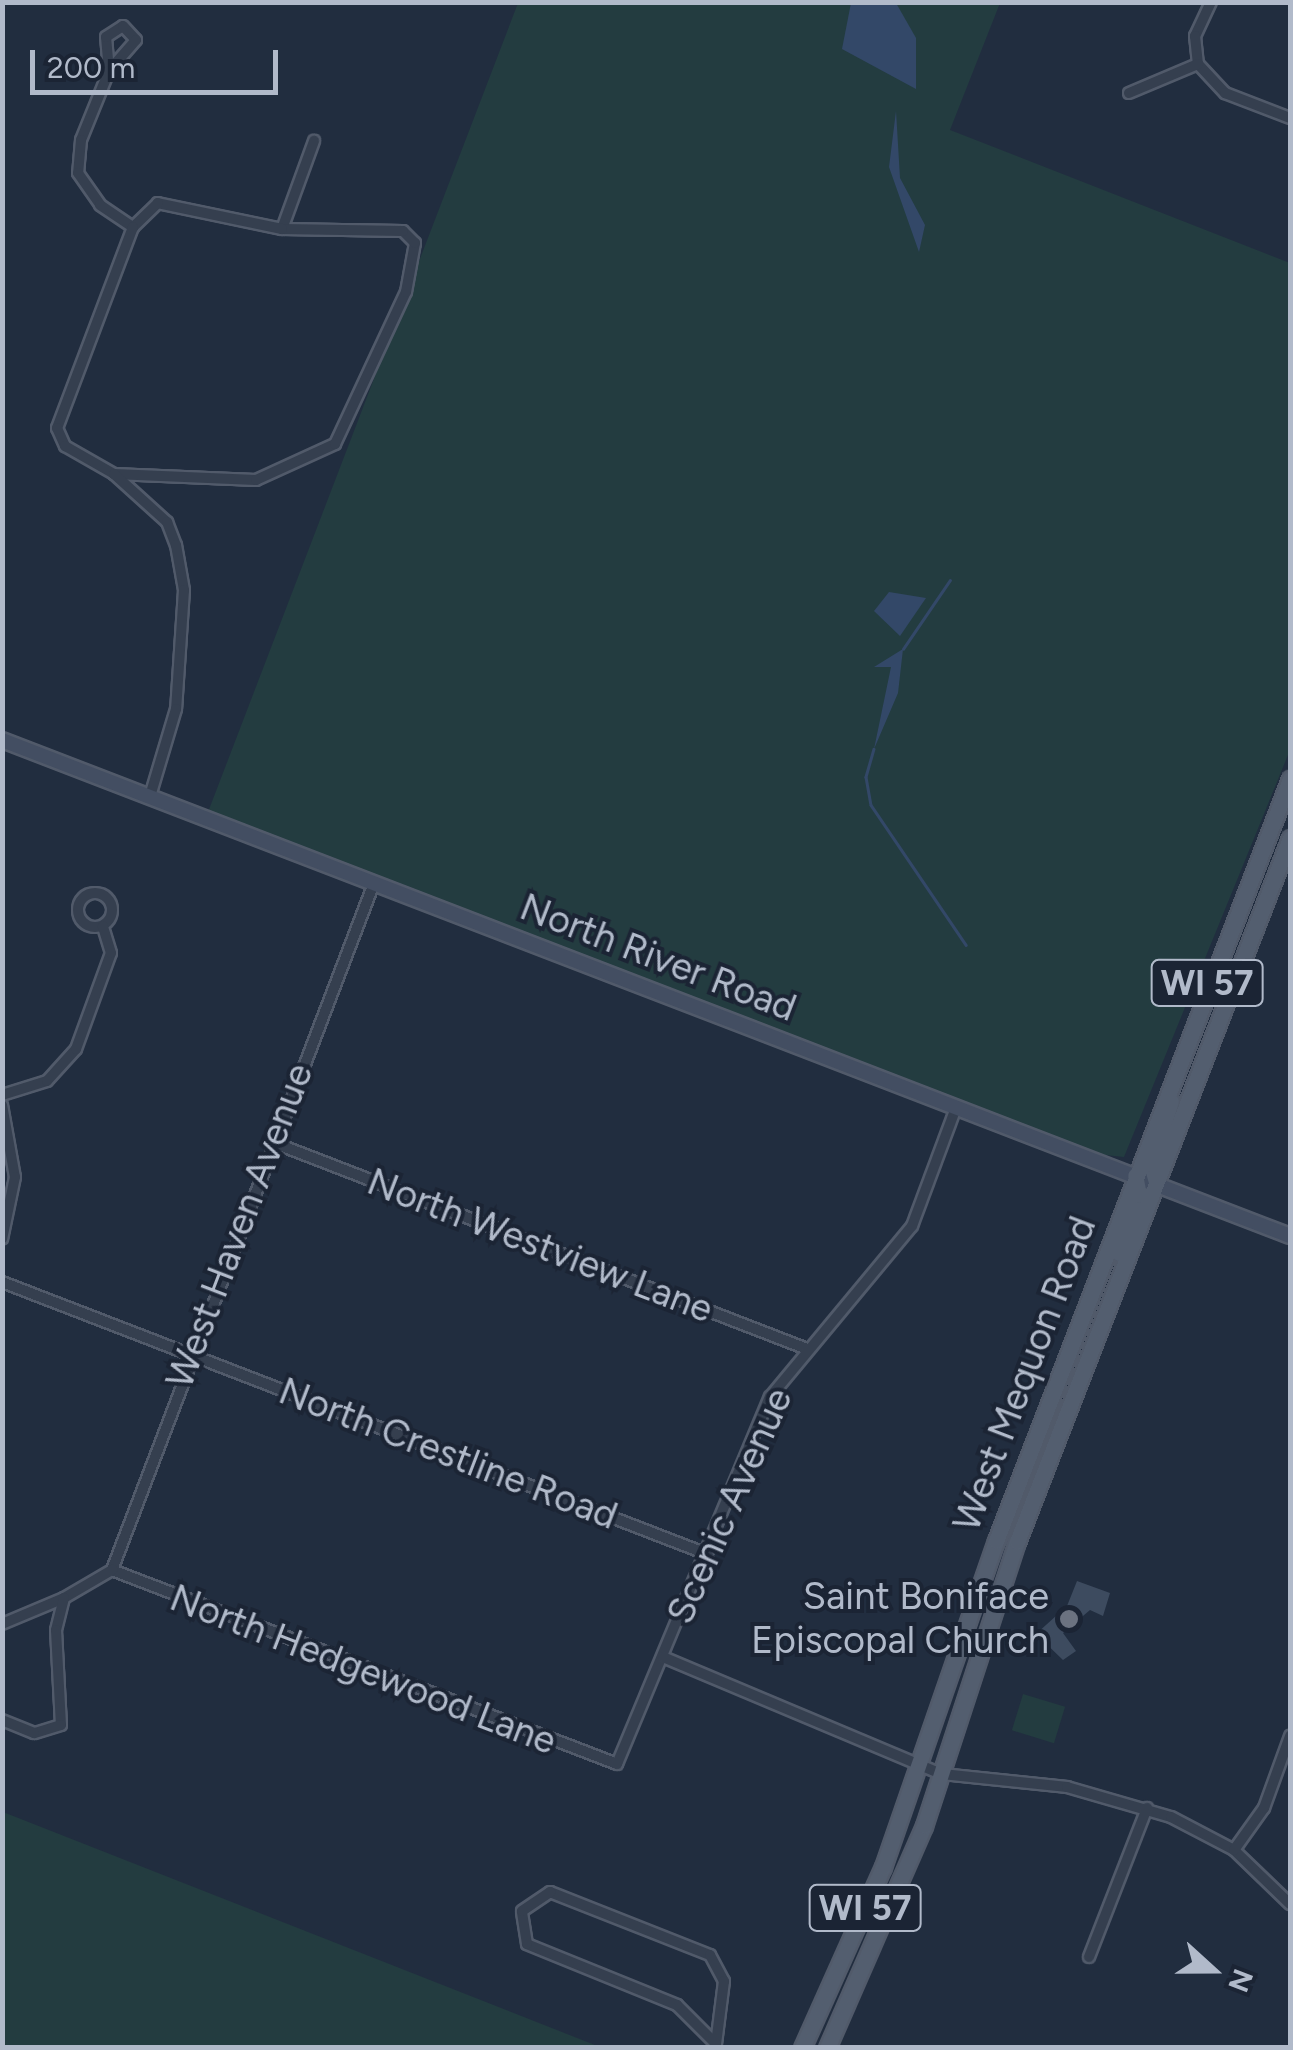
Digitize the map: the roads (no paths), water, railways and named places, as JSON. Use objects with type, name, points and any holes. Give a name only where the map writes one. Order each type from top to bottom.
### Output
[{"type":"main road","name":"West Mequon Road","points":[[802,2048],[920,1766],[1172,1075],[1288,790]]},
{"type":"main road","name":"West Mequon Road","points":[[827,2048],[942,1774],[1017,1542],[1290,838]]},
{"type":"main road","points":[[1156,1182],[1151,1164],[1172,1075]]},
{"type":"main road","points":[[1114,1291],[1139,1195],[1135,1175]]},
{"type":"street","points":[[1211,2],[1195,36],[1198,64],[1225,92],[1290,118]]},
{"type":"street","points":[[1129,93],[1198,64]]},
{"type":"street","points":[[109,70],[81,140],[78,173],[100,205],[133,227]]},
{"type":"street","points":[[282,229],[314,141]]},
{"type":"street","points":[[114,474],[256,480],[335,444],[406,292],[415,243],[403,231],[282,229],[158,204],[133,227],[58,428],[73,453],[114,474],[167,522],[176,545],[184,590],[178,690],[150,796]]},
{"type":"street","name":"North River Road","points":[[2,740],[1290,1236]]},
{"type":"street","name":"West Haven Avenue","points":[[112,1570],[188,1354],[374,883]]},
{"type":"street","points":[[2,1096],[47,1081],[76,1049],[110,953],[103,926]]},
{"type":"street","points":[[2,1105],[16,1177],[2,1239]]},
{"type":"street","name":"Scenic Avenue","points":[[617,1764],[770,1397],[912,1226],[956,1108]]},
{"type":"street","name":"North Westview Lane","points":[[272,1142],[807,1349]]},
{"type":"street","name":"North Crestline Road","points":[[2,1282],[707,1554]]},
{"type":"street","points":[[2,1624],[64,1598],[112,1570]]},
{"type":"street","name":"North Hedgewood Lane","points":[[112,1570],[617,1764]]},
{"type":"street","points":[[2,1720],[34,1734],[61,1725],[56,1630],[64,1598]]},
{"type":"street","points":[[663,1657],[942,1774],[1067,1787],[1147,1808],[1234,1850],[1290,1904]]},
{"type":"street","points":[[1234,1850],[1264,1808],[1290,1736]]},
{"type":"street","points":[[1089,1957],[1147,1808]]},
{"type":"street","points":[[550,1892],[568,1897],[710,1955],[724,1980],[717,2046],[677,2005],[532,1948],[521,1935],[527,1901],[550,1892]]},
{"type":"water","points":[[851,3],[896,3],[916,38],[916,89],[842,49]]},
{"type":"water","points":[[896,111],[900,178],[925,225],[919,252],[889,167]]},
{"type":"water","points":[[889,592],[926,598],[900,636],[874,611]]},
{"type":"water","points":[[903,649],[898,693],[874,749],[891,667],[874,667]]},
{"type":"waterway","points":[[903,649],[950,580]]},
{"type":"waterway","points":[[874,749],[866,777],[871,805],[966,945]]},
{"type":"place","name":"Saint Boniface Episcopal Church","points":[[1069,1619]]}]
